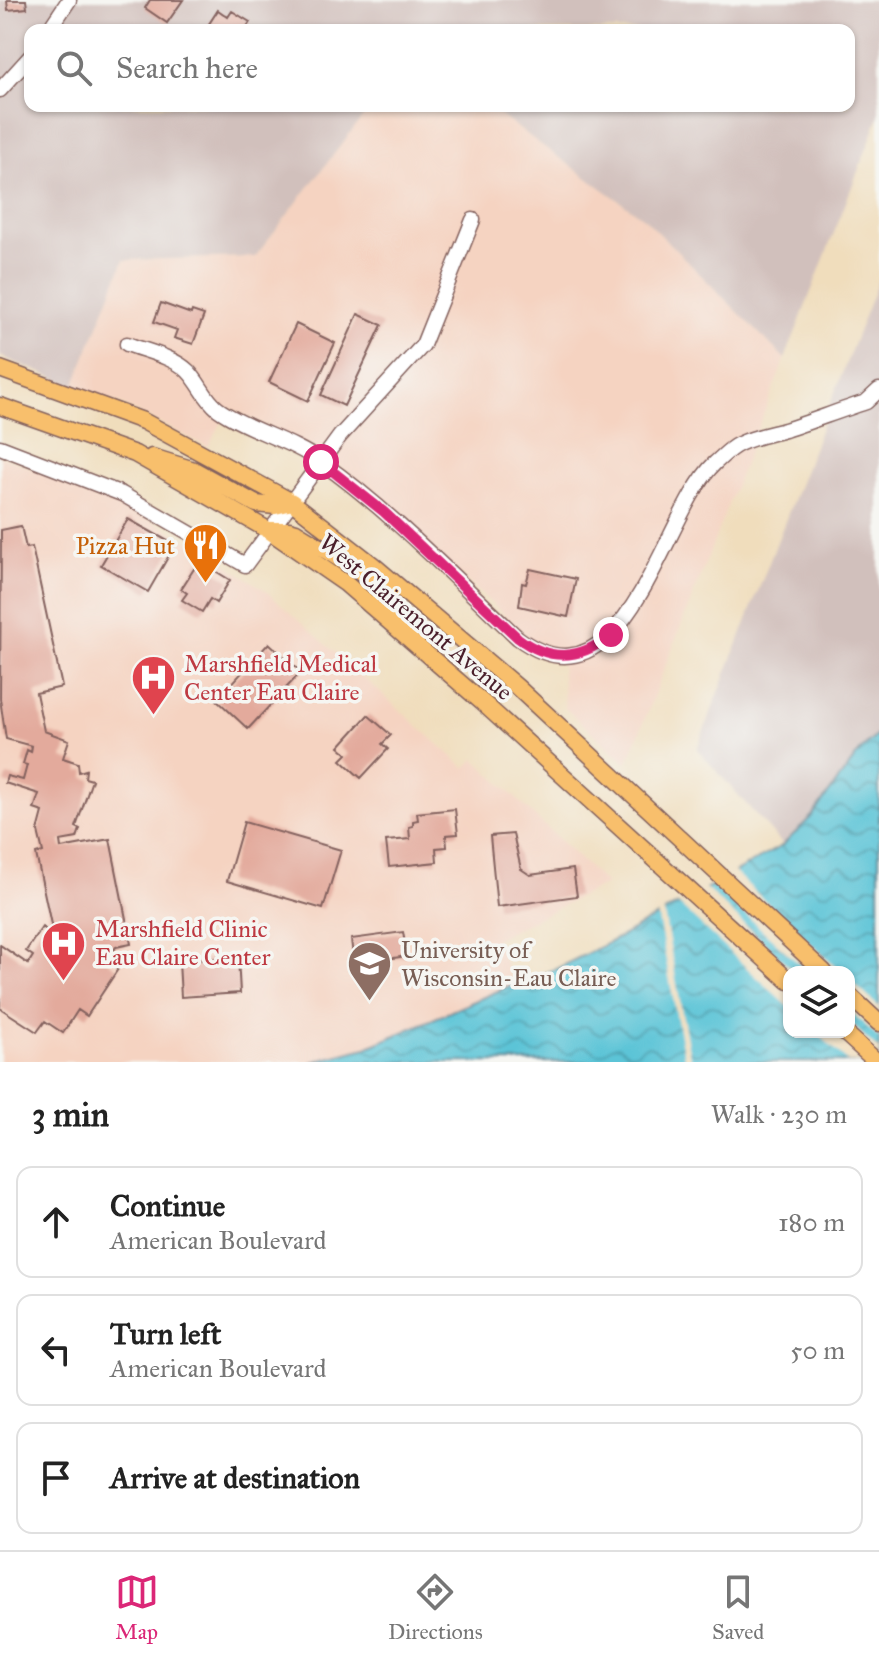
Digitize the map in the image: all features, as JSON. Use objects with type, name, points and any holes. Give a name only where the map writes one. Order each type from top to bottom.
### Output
[{"type":"main road","name":"West Clairemont Avenue","points":[[0,369],[143,421],[292,502],[517,687],[818,966]]},
{"type":"main road","name":"West Clairemont Avenue","points":[[0,406],[135,454],[268,530],[346,584],[482,702],[783,975]]},
{"type":"main road","points":[[135,454],[194,470],[256,504],[275,506],[292,502]]},
{"type":"main road","points":[[268,530],[296,532],[426,610]]},
{"type":"main road","points":[[855,1001],[879,1023]]},
{"type":"main road","points":[[851,1038],[877,1062]]},
{"type":"street","points":[[53,24],[69,0]]},
{"type":"street","points":[[0,90],[24,64]]},
{"type":"street","points":[[0,447],[122,494],[245,565],[340,436],[423,345],[473,220]]},
{"type":"street","points":[[127,344],[183,367],[217,408],[292,443],[321,462],[384,512],[518,638],[542,653],[575,653],[601,642],[624,619],[651,576],[693,490],[728,452],[737,445],[866,402],[879,390]]},
{"type":"shaded area","points":[[0,0],[879,0],[879,117],[785,359],[645,219],[495,112],[855,112],[855,24],[24,24],[24,112],[385,112],[364,115],[255,257],[124,260],[74,386],[0,356]]},
{"type":"shaded area","points":[[385,112],[495,112],[645,219],[785,359],[627,764],[565,708],[560,650],[533,641],[336,462],[230,408],[208,447],[123,405],[74,386],[124,260],[255,257],[364,115]]},
{"type":"shaded area","points":[[879,278],[879,733],[861,750],[812,816],[783,845],[697,749]]},
{"type":"shaded area","points":[[0,456],[110,498],[200,547],[265,590],[465,768],[475,759],[606,884],[495,939],[514,984],[366,1048],[312,1062],[0,1062]]},
{"type":"water","points":[[879,733],[879,1062],[312,1062],[366,1048],[556,969],[618,938],[783,845],[812,816],[861,750]]},
{"type":"pier","points":[[731,869],[835,966],[801,966],[710,882]]},
{"type":"pier","points":[[703,886],[789,966],[783,966],[783,1001],[675,901]]},
{"type":"pier","points":[[663,908],[691,1062],[685,1062],[657,912]]},
{"type":"pier","points":[[855,985],[879,1007],[879,1038],[855,1016]]},
{"type":"pier","points":[[855,1028],[879,1050],[879,1062],[848,1062],[822,1038],[855,1038]]},
{"type":"building","points":[[7,0],[26,0],[27,8],[8,10]]},
{"type":"building","points":[[150,0],[183,0],[167,23],[145,8]]},
{"type":"building","points":[[218,10],[228,17],[232,11],[250,22],[249,24],[209,24]]},
{"type":"building","points":[[161,303],[191,314],[192,311],[204,315],[193,344],[174,338],[177,330],[154,322]]},
{"type":"building","points":[[358,314],[382,325],[344,406],[321,395]]},
{"type":"building","points":[[296,324],[335,343],[308,401],[269,382]]},
{"type":"building","points":[[128,519],[175,545],[148,592],[101,565]]},
{"type":"building","points":[[21,526],[26,548],[32,547],[62,687],[36,693],[44,731],[69,740],[63,758],[78,763],[79,772],[86,770],[85,778],[92,780],[76,827],[80,829],[77,838],[60,841],[61,848],[110,839],[131,944],[116,947],[107,961],[118,969],[87,1016],[78,1010],[63,1033],[45,1021],[37,1032],[0,1008],[0,945],[28,964],[33,956],[26,951],[42,927],[53,934],[36,854],[43,852],[38,831],[43,812],[34,809],[39,794],[5,783],[7,776],[23,780],[27,765],[23,764],[27,750],[31,752],[32,746],[6,739],[0,699],[1,530]]},
{"type":"building","name":"Pizza Hut","points":[[199,561],[230,580],[216,603],[210,599],[202,612],[182,600],[187,593],[181,589]]},
{"type":"building","points":[[530,569],[576,579],[568,617],[519,606],[522,583],[526,584]]},
{"type":"building","points":[[269,643],[301,672],[248,729],[217,700]]},
{"type":"building","points":[[368,715],[391,735],[382,744],[388,749],[361,778],[341,760],[347,754],[339,747]]},
{"type":"building","points":[[455,809],[458,834],[446,835],[447,847],[436,848],[437,862],[389,867],[386,841],[410,839],[409,827],[418,820],[417,813]]},
{"type":"building","points":[[244,822],[341,850],[323,909],[227,881]]},
{"type":"building","points":[[513,834],[521,869],[530,875],[573,869],[577,896],[497,907],[490,836]]},
{"type":"building","points":[[403,932],[407,956],[354,964],[351,939]]},
{"type":"building","points":[[238,957],[240,993],[181,997],[179,961]]},
{"type":"place","name":"Pizza Hut","points":[[206,585]]},
{"type":"place","name":"Marshfield Medical Center Eau Claire","points":[[153,717]]},
{"type":"place","name":"Marshfield Clinic Eau Claire Center","points":[[64,982]]},
{"type":"place","name":"University of Wisconsin-Eau Claire","points":[[370,1003]]},
{"type":"route","points":[[321,462],[384,512],[518,638],[536,650],[552,655],[575,653],[592,648],[611,635]]}]
